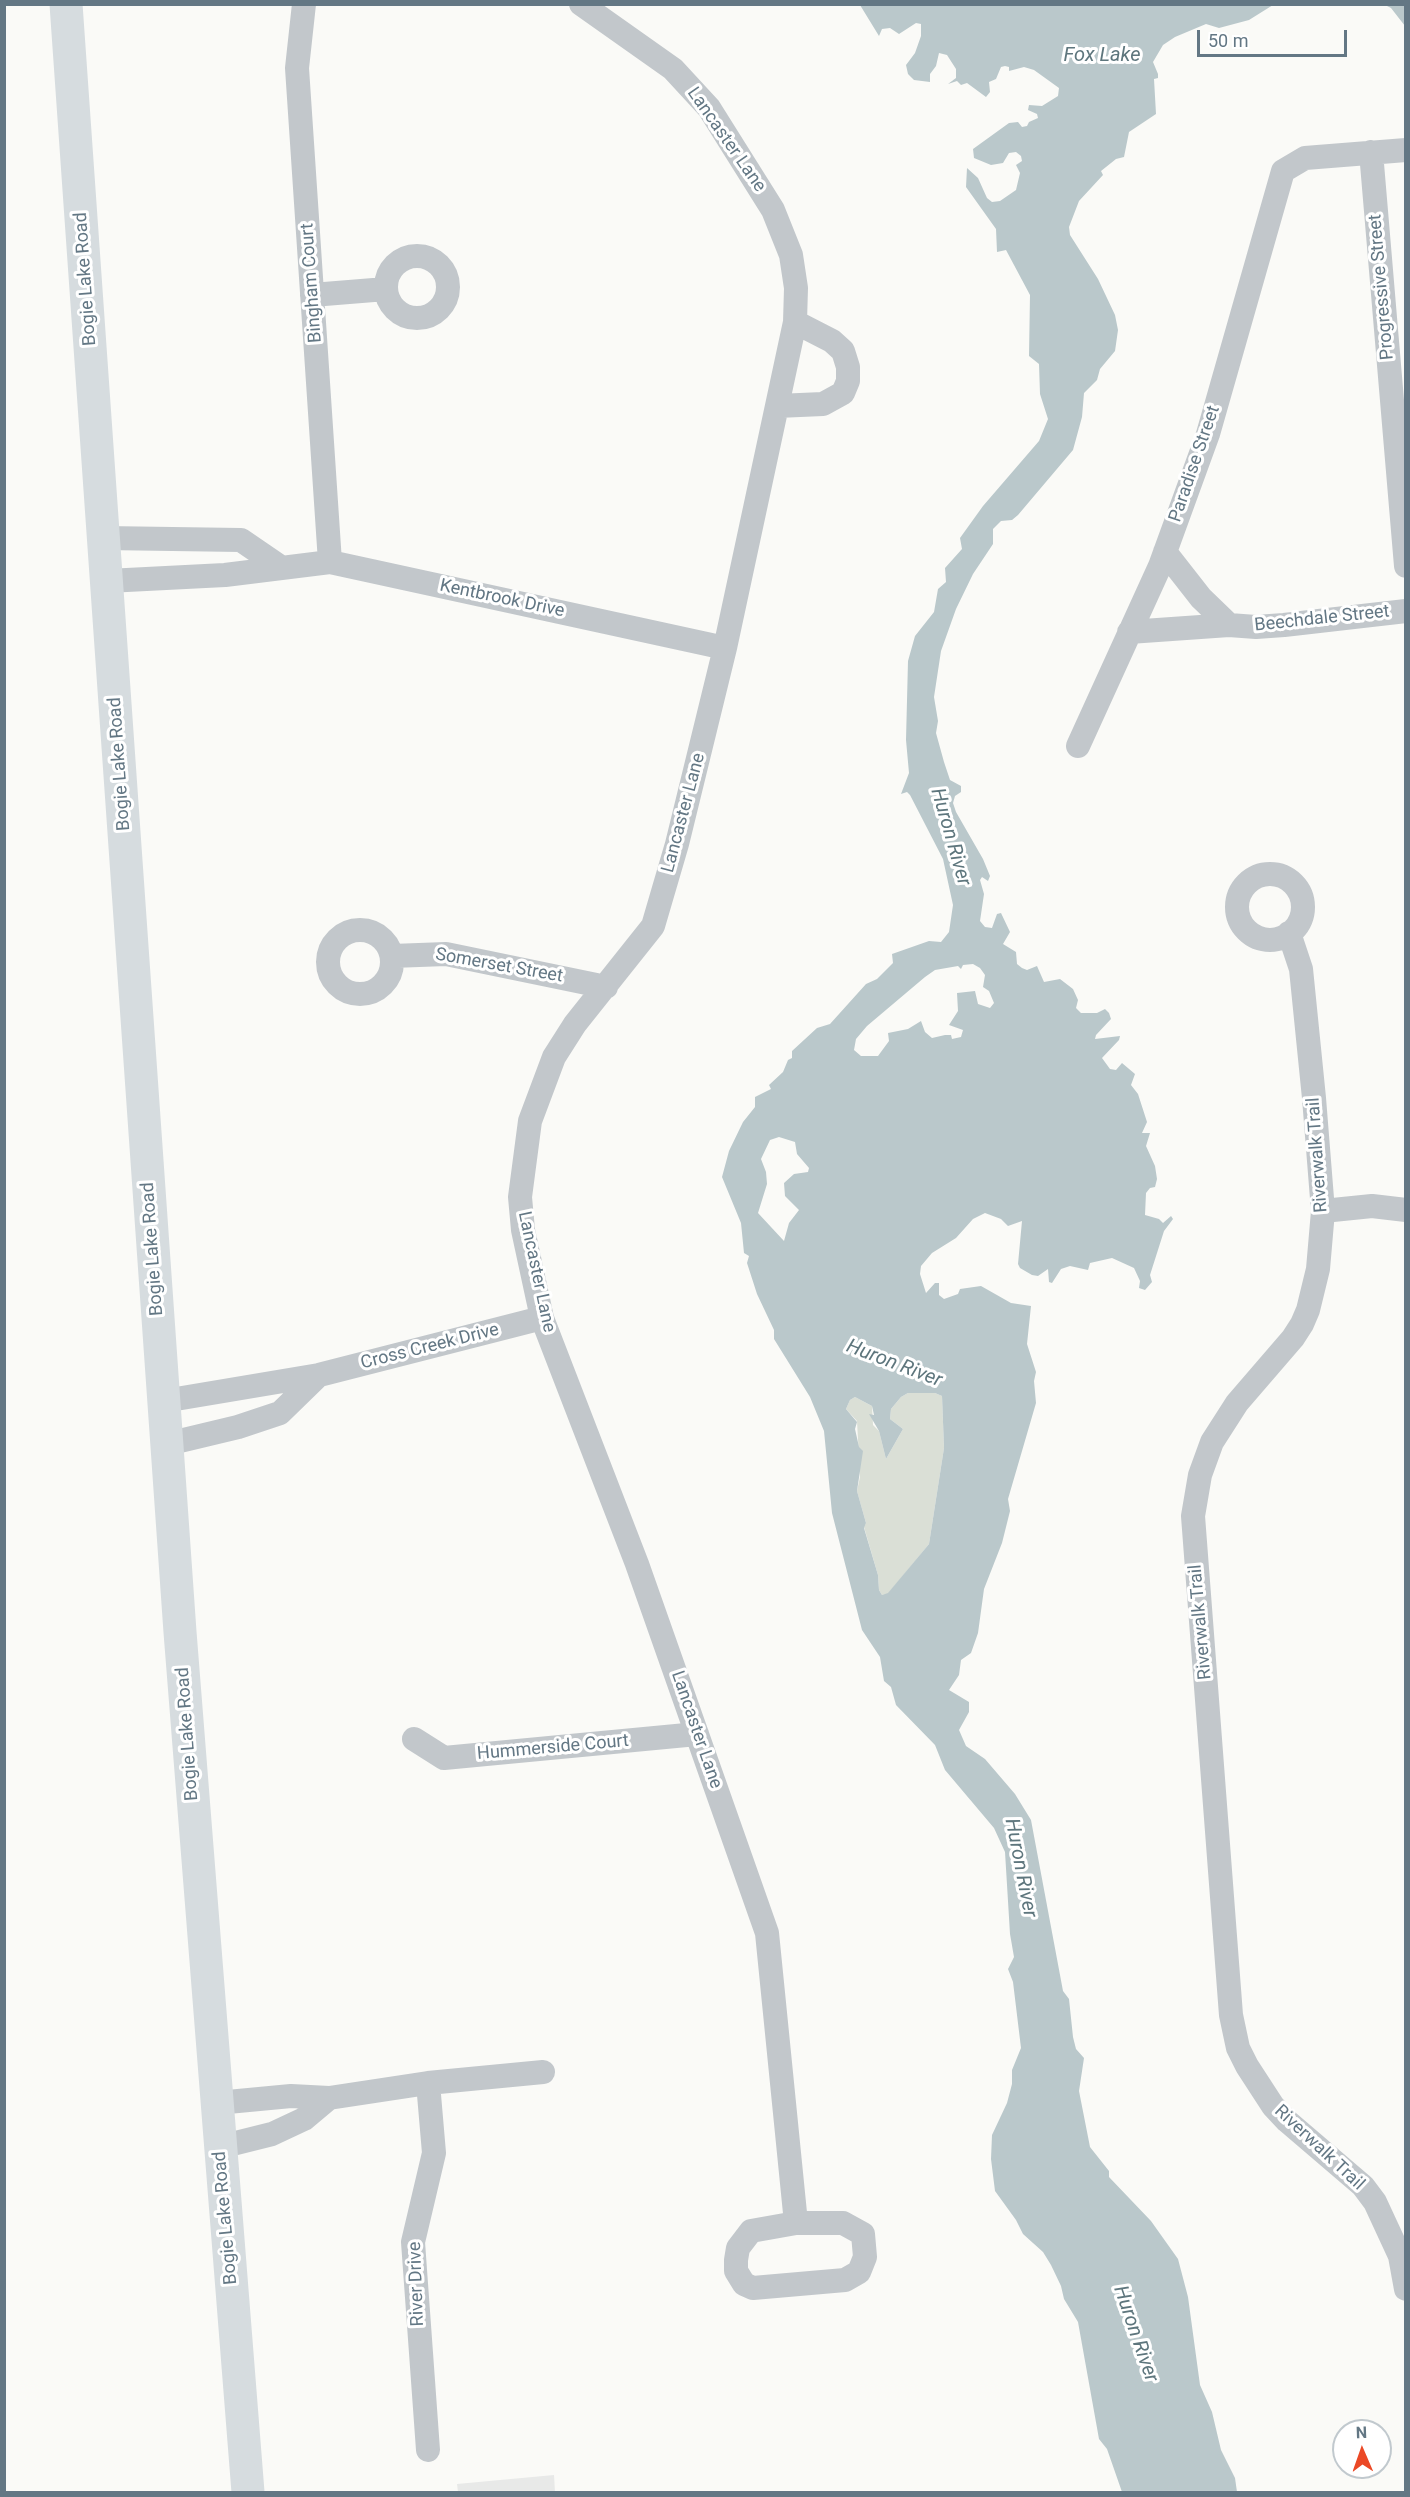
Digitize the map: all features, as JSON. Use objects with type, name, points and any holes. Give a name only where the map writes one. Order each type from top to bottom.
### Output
[{"type":"main road","name":"Bogie Lake Road","points":[[66,4],[167,1444],[248,2493]]},
{"type":"street","name":"Bingham Court","points":[[304,4],[297,68],[330,562]]},
{"type":"street","name":"Lancaster Lane","points":[[581,4],[673,69],[696,92],[773,210],[786,239],[796,288],[795,322],[725,648],[677,844],[653,926],[575,1024],[554,1057],[530,1121],[520,1197],[523,1230],[542,1318],[637,1564],[767,1933],[796,2223]]},
{"type":"street","points":[[1371,152],[1406,150]]},
{"type":"street","name":"Paradise Street","points":[[1078,746],[1165,552],[1208,434],[1283,171],[1305,158],[1371,152]]},
{"type":"street","name":"Progressive Street","points":[[1371,152],[1406,566]]},
{"type":"street","points":[[312,295],[386,289]]},
{"type":"street","points":[[777,406],[823,404],[843,393],[848,381],[843,351],[832,341],[795,322]]},
{"type":"street","points":[[104,538],[241,540],[279,566]]},
{"type":"street","name":"Beechdale Street","points":[[1165,552],[1201,598],[1229,625],[1275,626],[1406,611]]},
{"type":"street","name":"Kentbrook Drive","points":[[107,581],[225,575],[279,566],[330,562],[725,648]]},
{"type":"street","points":[[1129,632],[1229,625]]},
{"type":"street","name":"Riverwalk Trail","points":[[1289,933],[1301,969],[1323,1210],[1318,1269],[1308,1310],[1293,1338],[1237,1403],[1216,1433],[1200,1475],[1193,1530],[1231,2014],[1238,2048],[1260,2088],[1273,2106],[1287,2121],[1363,2186],[1399,2234],[1406,2289]]},
{"type":"street","name":"Somerset Street","points":[[392,956],[446,954],[606,987]]},
{"type":"street","points":[[1323,1210],[1372,1206],[1406,1210]]},
{"type":"street","name":"Cross Creek Drive","points":[[164,1401],[319,1375],[542,1318]]},
{"type":"street","name":"Cross Creek Drive","points":[[167,1444],[238,1427],[280,1413],[319,1375]]},
{"type":"street","name":"Hummerside Court","points":[[414,1739],[444,1758],[697,1734]]},
{"type":"street","points":[[217,2103],[291,2096],[329,2098],[428,2083],[543,2072]]},
{"type":"street","name":"River Drive","points":[[428,2083],[434,2152],[413,2242],[428,2450]]},
{"type":"street","points":[[220,2147],[272,2134],[304,2119],[329,2098]]},
{"type":"street","points":[[796,2223],[843,2223],[863,2234],[865,2257],[859,2271],[845,2280],[753,2288],[744,2284],[736,2271],[736,2260],[738,2248],[751,2231],[796,2223]]},
{"type":"shaded area","points":[[908,1393],[935,1393],[942,1396],[944,1448],[929,1544],[888,1594],[882,1595],[857,1491],[860,1477],[857,1421],[846,1409],[850,1400],[855,1397],[872,1406],[873,1425],[879,1431],[886,1459],[903,1429],[890,1419],[891,1409],[901,1397]]},
{"type":"shaded area","points":[[554,2475],[555,2492],[458,2492],[457,2484]]},
{"type":"water","points":[[860,5],[1273,5],[1249,20],[1219,28],[1206,24],[1175,37],[1163,45],[1153,62],[1158,74],[1158,78],[1154,79],[1156,114],[1129,132],[1124,157],[1116,159],[1101,171],[1103,175],[1079,201],[1069,227],[1070,235],[1098,279],[1115,315],[1118,330],[1115,351],[1100,369],[1097,380],[1084,393],[1082,417],[1073,450],[1018,515],[1012,520],[1001,521],[993,529],[993,544],[973,574],[956,609],[941,651],[934,697],[938,721],[936,733],[944,762],[950,780],[961,786],[961,792],[955,796],[953,803],[990,876],[988,881],[982,877],[980,880],[984,894],[980,921],[985,927],[992,928],[997,914],[1001,913],[1010,932],[1003,944],[1016,952],[1017,964],[1027,970],[1037,966],[1044,982],[1060,979],[1073,989],[1078,1000],[1076,1008],[1081,1013],[1097,1013],[1105,1009],[1109,1013],[1111,1019],[1095,1039],[1120,1036],[1102,1058],[1110,1069],[1116,1070],[1122,1063],[1135,1074],[1131,1085],[1138,1094],[1147,1122],[1142,1133],[1150,1133],[1146,1146],[1155,1166],[1157,1179],[1155,1187],[1150,1188],[1146,1193],[1145,1215],[1159,1219],[1163,1223],[1171,1216],[1173,1219],[1164,1231],[1150,1275],[1152,1282],[1145,1290],[1139,1288],[1140,1281],[1134,1268],[1112,1258],[1090,1263],[1088,1270],[1070,1266],[1061,1269],[1052,1283],[1049,1282],[1048,1269],[1038,1276],[1032,1275],[1020,1268],[1018,1264],[1022,1221],[1008,1226],[1001,1219],[985,1213],[973,1219],[956,1238],[932,1253],[921,1266],[920,1274],[926,1293],[935,1283],[939,1283],[939,1295],[944,1299],[958,1294],[960,1289],[981,1286],[1011,1303],[1031,1306],[1027,1344],[1036,1372],[1034,1381],[1036,1403],[1008,1499],[1010,1511],[1002,1543],[984,1589],[978,1633],[971,1653],[961,1660],[959,1675],[949,1690],[969,1702],[969,1712],[959,1730],[966,1746],[985,1759],[1015,1794],[1031,1820],[1063,1991],[1069,1999],[1073,2037],[1076,2049],[1084,2058],[1079,2091],[1090,2147],[1109,2171],[1109,2177],[1151,2221],[1178,2259],[1188,2297],[1200,2385],[1212,2412],[1221,2450],[1235,2478],[1237,2492],[1122,2492],[1107,2449],[1099,2439],[1078,2322],[1064,2299],[1061,2286],[1043,2252],[1023,2234],[995,2191],[991,2159],[992,2135],[1007,2103],[1012,2084],[1012,2070],[1021,2048],[1013,1982],[1008,1969],[1014,1957],[1010,1934],[1005,1852],[994,1828],[945,1770],[935,1745],[896,1705],[891,1687],[884,1681],[880,1657],[862,1630],[832,1513],[824,1431],[810,1397],[774,1339],[774,1330],[757,1294],[747,1263],[749,1256],[744,1253],[741,1223],[722,1177],[729,1151],[743,1122],[755,1107],[755,1097],[771,1089],[769,1085],[783,1072],[788,1060],[792,1058],[792,1051],[817,1028],[830,1024],[866,984],[877,979],[893,963],[892,954],[929,941],[941,942],[949,932],[953,905],[943,859],[910,795],[907,792],[901,794],[909,773],[906,740],[908,661],[915,636],[934,612],[938,589],[946,582],[945,568],[962,549],[960,538],[983,506],[1039,441],[1048,419],[1040,394],[1039,364],[1029,356],[1030,295],[1006,250],[997,252],[996,229],[966,187],[967,168],[978,178],[987,198],[992,202],[1000,201],[1016,190],[1020,173],[1016,165],[1022,161],[1021,156],[1016,152],[1009,153],[1003,163],[991,165],[974,158],[973,149],[1009,123],[1018,122],[1022,127],[1027,126],[1029,122],[1038,118],[1037,114],[1028,110],[1029,105],[1042,106],[1058,96],[1059,88],[1034,70],[1024,67],[1009,71],[1009,67],[1005,66],[1001,67],[996,79],[989,82],[990,92],[986,97],[967,83],[961,85],[957,81],[948,84],[956,78],[956,69],[947,55],[939,53],[936,66],[930,74],[930,82],[914,80],[908,74],[906,65],[915,53],[921,36],[921,24],[916,23],[899,34],[890,28],[882,29],[879,36]],"holes":[[[973,964],[985,975],[983,987],[989,991],[994,1003],[990,1008],[978,1004],[975,991],[957,993],[958,1011],[949,1025],[963,1030],[961,1037],[952,1039],[951,1035],[945,1035],[932,1038],[925,1032],[921,1021],[908,1029],[888,1033],[889,1041],[878,1056],[861,1056],[854,1050],[856,1039],[867,1026],[925,977],[935,970],[958,966],[961,969],[963,965]],[[779,1137],[795,1142],[797,1154],[809,1168],[808,1172],[794,1174],[784,1183],[785,1196],[799,1210],[789,1223],[784,1241],[758,1213],[767,1184],[766,1172],[761,1159],[770,1140]],[[908,1393],[935,1393],[942,1396],[944,1448],[929,1544],[888,1593],[882,1595],[864,1528],[866,1523],[857,1491],[863,1451],[859,1447],[855,1429],[857,1422],[846,1409],[850,1400],[855,1397],[872,1406],[874,1415],[869,1414],[879,1431],[886,1459],[903,1429],[890,1419],[891,1409],[901,1397]]]},
{"type":"water","points":[[1385,5],[1405,5],[1405,26],[1391,8]]},
{"type":"water label","name":"Fox Lake","points":[[1102,56]]},
{"type":"water label","name":"Huron River","points":[[950,837]]},
{"type":"water label","name":"Huron River","points":[[894,1364]]},
{"type":"water label","name":"Huron River","points":[[1020,1868]]},
{"type":"water label","name":"Huron River","points":[[1135,2334]]}]
